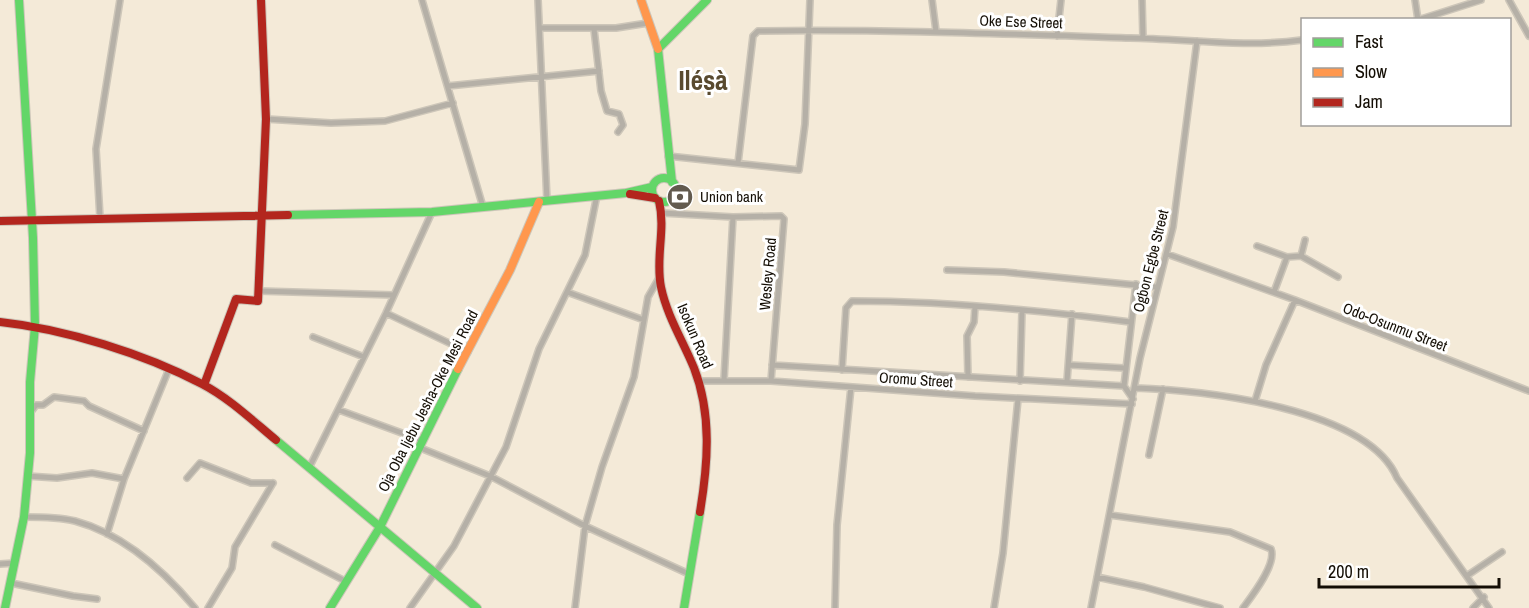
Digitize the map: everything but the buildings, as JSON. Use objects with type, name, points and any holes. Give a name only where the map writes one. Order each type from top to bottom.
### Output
[{"type":"main road","points":[[5,608],[24,517],[35,326],[32,219],[19,0]]},
{"type":"main road","points":[[204,385],[236,299],[258,300],[266,119],[261,0]]},
{"type":"main road","points":[[641,0],[658,49],[668,158],[675,191],[662,213]]},
{"type":"main road","points":[[658,49],[707,0]]},
{"type":"main road","points":[[0,221],[432,212],[626,193],[652,187],[658,180],[668,158]]},
{"type":"main road","points":[[658,180],[667,179],[672,182]]},
{"type":"main road","points":[[652,187],[662,213]]},
{"type":"main road","points":[[626,193],[657,199],[671,198]]},
{"type":"main road","name":"Oja Oba Ijebu Jesha-Oke Mesi Road","points":[[330,608],[380,527],[543,201]]},
{"type":"main road","name":"Isokun Road","points":[[662,213],[658,248],[659,278],[699,381],[708,425],[705,471],[689,573]]},
{"type":"main road","points":[[0,322],[35,326],[78,337],[169,369],[204,385],[248,417],[477,608]]},
{"type":"main road","points":[[684,608],[689,573]]},
{"type":"street","points":[[100,218],[96,149],[100,111],[120,11],[120,0]]},
{"type":"street","points":[[422,0],[483,207]]},
{"type":"street","points":[[538,0],[541,28],[543,201]]},
{"type":"street","points":[[668,158],[738,163],[796,172],[800,167],[805,124],[810,0]]},
{"type":"street","points":[[932,0],[936,31]]},
{"type":"street","points":[[1057,36],[1061,0]]},
{"type":"street","points":[[1142,0],[1143,38]]},
{"type":"street","points":[[1415,0],[1418,18]]},
{"type":"street","points":[[1424,18],[1481,0]]},
{"type":"street","points":[[1509,0],[1529,36]]},
{"type":"street","points":[[541,28],[594,29],[648,23]]},
{"type":"street","points":[[594,29],[604,106],[607,111],[619,114],[623,125],[618,132]]},
{"type":"street","name":"Oke Ese Street","points":[[738,163],[755,33],[810,30],[936,31],[1197,41],[1286,43],[1301,40]]},
{"type":"street","name":"Ogbon Egbe Street","points":[[1110,515],[1140,358],[1156,287],[1167,254],[1183,161],[1197,41]]},
{"type":"street","points":[[448,86],[599,71]]},
{"type":"street","points":[[266,119],[331,123],[385,121],[453,103]]},
{"type":"street","points":[[410,608],[454,546],[506,447],[539,349],[585,255],[597,195]]},
{"type":"street","points":[[309,468],[386,313],[432,212]]},
{"type":"street","name":"Wesley Road","points":[[662,213],[733,217],[781,216],[784,219],[771,381]]},
{"type":"street","points":[[724,380],[733,217]]},
{"type":"street","points":[[1301,256],[1305,240]]},
{"type":"street","points":[[1257,246],[1287,257],[1301,256],[1338,277]]},
{"type":"street","name":"Odo-Osunmu Street","points":[[1167,254],[1274,292],[1529,391]]},
{"type":"street","points":[[1274,292],[1287,257]]},
{"type":"street","points":[[947,270],[1156,287]]},
{"type":"street","points":[[575,608],[585,526],[634,377],[648,297],[659,278]]},
{"type":"street","points":[[1132,401],[1124,386],[1124,368],[1136,284]]},
{"type":"street","points":[[259,291],[394,295]]},
{"type":"street","points":[[567,291],[644,320]]},
{"type":"street","points":[[1255,401],[1266,365],[1295,300]]},
{"type":"street","points":[[842,370],[846,308],[849,303],[884,301],[975,307],[1072,314],[1130,322]]},
{"type":"street","points":[[968,377],[967,336],[974,322],[975,307]]},
{"type":"street","points":[[1020,381],[1022,311]]},
{"type":"street","points":[[386,313],[468,352]]},
{"type":"street","points":[[1067,381],[1072,314]]},
{"type":"street","points":[[313,337],[364,357]]},
{"type":"street","points":[[1069,364],[1124,368]]},
{"type":"street","points":[[772,365],[1124,386]]},
{"type":"street","points":[[107,534],[124,479],[169,369]]},
{"type":"street","name":"Oromu Street","points":[[699,381],[771,381],[1018,399],[1132,401]]},
{"type":"street","points":[[835,608],[837,525],[851,387]]},
{"type":"street","points":[[1136,388],[1163,389],[1255,401],[1349,431],[1392,465],[1397,477],[1490,608]]},
{"type":"street","points":[[1149,455],[1163,389]]},
{"type":"street","points":[[30,413],[36,405],[43,405],[54,397],[84,401],[89,406],[144,431]]},
{"type":"street","points":[[994,608],[1007,515],[1018,399]]},
{"type":"street","points":[[339,410],[420,443],[490,476],[585,526],[689,573]]},
{"type":"street","points":[[187,478],[200,463],[251,483],[273,483],[235,547],[232,568],[208,608]]},
{"type":"street","points":[[27,476],[57,478],[92,473],[124,479]]},
{"type":"street","points":[[1091,608],[1110,515],[1230,532],[1271,549],[1273,557],[1256,590],[1243,608]]},
{"type":"street","points":[[24,517],[74,520],[107,534],[150,563],[195,608]]},
{"type":"street","points":[[275,545],[345,582]]},
{"type":"street","points":[[1468,575],[1502,552]]},
{"type":"street","points":[[0,564],[15,563]]},
{"type":"street","points":[[1097,577],[1154,589],[1220,608]]},
{"type":"street","points":[[11,583],[73,596],[97,598]]},
{"type":"street","points":[[1473,608],[1484,597]]},
{"type":"traffic: fast","points":[[5,608],[24,517],[30,453],[30,382],[35,326],[33,238],[19,0]]},
{"type":"traffic: fast","points":[[672,182],[658,49],[707,0]]},
{"type":"traffic: fast","points":[[664,178],[672,182],[676,190],[672,198],[664,202],[656,198],[652,190],[656,182],[664,178]]},
{"type":"traffic: fast","points":[[288,215],[432,212],[626,193],[652,187]]},
{"type":"traffic: fast","points":[[330,608],[380,527],[458,369]]},
{"type":"traffic: fast","points":[[276,440],[477,608]]},
{"type":"traffic: fast","points":[[684,608],[700,512]]},
{"type":"traffic: slow","points":[[641,0],[658,49]]},
{"type":"traffic: slow","points":[[458,369],[510,270],[539,202]]},
{"type":"traffic: jam","points":[[204,385],[236,299],[258,301],[266,119],[261,0]]},
{"type":"traffic: jam","points":[[630,194],[655,198]]},
{"type":"traffic: jam","points":[[659,201],[661,287],[671,318],[694,368],[704,403],[707,439],[700,512]]},
{"type":"traffic: jam","points":[[0,221],[288,215]]},
{"type":"traffic: jam","points":[[0,322],[51,330],[104,344],[180,373],[222,396],[276,440]]},
{"type":"place","name":"Union bank","points":[[680,197]]},
{"type":"district","name":"Iléṣà","points":[[703,81]]}]
